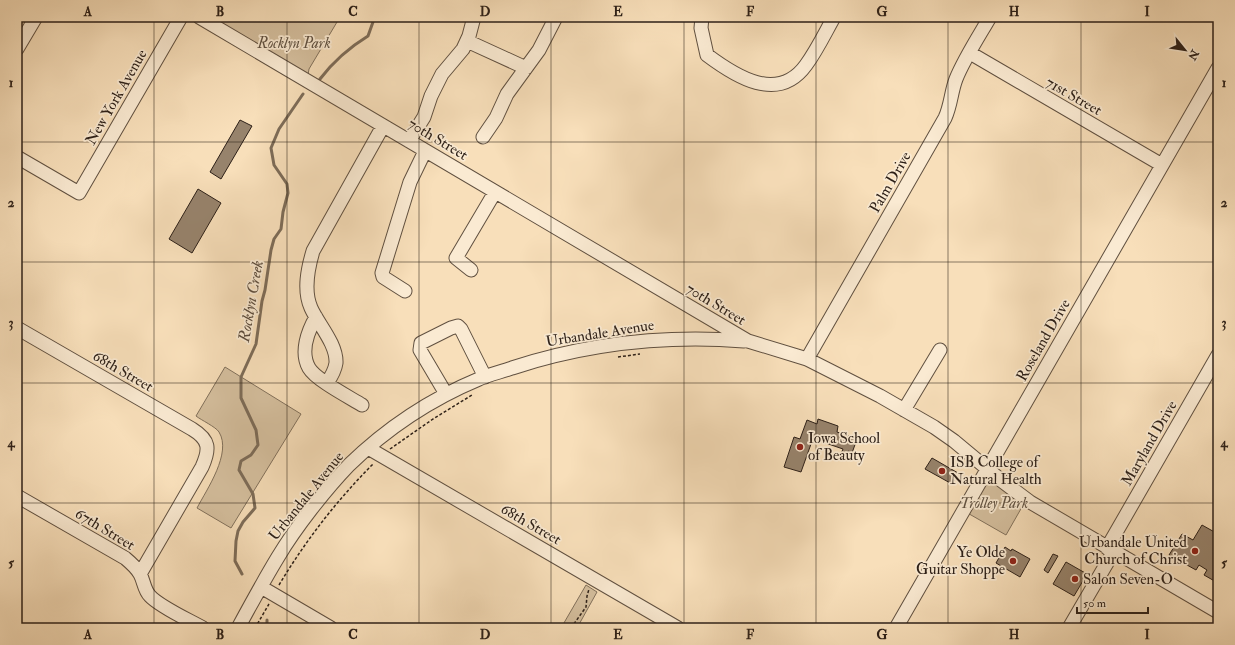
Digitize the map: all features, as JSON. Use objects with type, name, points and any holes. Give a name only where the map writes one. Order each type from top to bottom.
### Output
[{"type":"street","points":[[17,49],[36,17]]},
{"type":"street","name":"New York Avenue","points":[[17,157],[79,193],[181,17]]},
{"type":"street","name":"70th Street","points":[[199,17],[748,341],[807,359],[841,375],[904,410],[954,441],[1030,502],[1218,612]]},
{"type":"street","points":[[409,141],[424,117],[431,96],[442,74],[463,50],[474,17]]},
{"type":"street","points":[[482,136],[496,118],[507,94],[539,50],[556,17]]},
{"type":"street","points":[[702,17],[701,28],[707,55],[722,66],[749,81],[768,84],[781,83],[800,72],[806,65],[834,17]]},
{"type":"street","name":"Palm Drive","points":[[807,359],[945,118],[950,106],[956,80],[990,17]]},
{"type":"street","points":[[467,41],[526,68]]},
{"type":"street","name":"71st Street","points":[[970,53],[1162,166]]},
{"type":"street","name":"Roseland Drive","points":[[896,628],[1218,68]]},
{"type":"street","points":[[327,383],[336,363],[334,352],[311,307],[308,294],[308,272],[313,250],[383,126]]},
{"type":"street","points":[[405,290],[383,277],[382,273],[410,182],[425,151]]},
{"type":"street","points":[[471,270],[456,258],[495,192]]},
{"type":"street","points":[[316,317],[307,337],[306,361],[309,368],[315,376],[362,405]]},
{"type":"street","points":[[446,394],[420,350],[421,343],[451,328],[458,326],[461,329],[485,377]]},
{"type":"street","name":"68th Street","points":[[17,328],[192,429],[202,436],[208,446],[207,457],[202,467],[140,574]]},
{"type":"street","name":"Urbandale Avenue","points":[[238,628],[277,558],[300,525],[344,472],[368,448],[411,415],[446,394],[485,377],[540,359],[602,346],[666,340],[748,341]]},
{"type":"street","points":[[904,410],[940,350]]},
{"type":"street","name":"Maryland Drive","points":[[1069,628],[1110,550],[1218,355]]},
{"type":"street","name":"68th Street","points":[[368,448],[678,628]]},
{"type":"street","name":"67th Street","points":[[17,496],[125,558],[133,564],[140,574],[146,591],[152,598],[203,628]]},
{"type":"street","points":[[261,587],[331,628]]},
{"type":"path","points":[[613,357],[644,354]]},
{"type":"path","points":[[390,448],[433,419],[478,392]]},
{"type":"path","points":[[277,588],[293,562],[323,520],[356,482],[378,460]]},
{"type":"path","points":[[571,628],[586,608],[589,589]]},
{"type":"path","points":[[255,628],[271,599]]},
{"type":"green space","name":"Rocklyn Park","points":[[207,17],[340,17],[309,69],[307,81]]},
{"type":"green space","points":[[225,367],[301,414],[231,528],[197,508],[217,471],[222,450],[222,441],[219,432],[215,428],[196,416]]},
{"type":"green space","name":"Trolley Park","points":[[988,469],[1026,500],[1006,535],[964,511]]},
{"type":"green space","points":[[586,585],[597,592],[577,628],[561,628]]},
{"type":"building","points":[[240,120],[252,126],[221,179],[210,172]]},
{"type":"building","points":[[198,189],[221,203],[192,253],[169,239]]},
{"type":"building","name":"Iowa School of Beauty","points":[[818,419],[838,426],[837,432],[857,439],[852,453],[848,451],[846,456],[841,454],[843,449],[811,438],[809,444],[811,444],[801,472],[784,467],[794,437],[800,439],[807,420],[817,424]]},
{"type":"building","name":"ISB College of Natural Health","points":[[932,458],[958,473],[952,484],[925,469]]},
{"type":"building","name":"Urbandale United Church of Christ","points":[[1202,525],[1218,534],[1218,583],[1204,575],[1207,570],[1199,565],[1196,570],[1169,555],[1174,547],[1172,546],[1175,541],[1177,542],[1182,534],[1193,540]]},
{"type":"building","name":"Ye Olde Guitar Shoppe","points":[[1005,547],[1011,551],[1012,549],[1030,559],[1020,577],[996,563]]},
{"type":"building","points":[[1053,554],[1058,556],[1048,573],[1044,570]]},
{"type":"building","points":[[1066,562],[1087,574],[1074,596],[1053,584]]},
{"type":"waterway","name":"Rocklyn Creek","points":[[320,79],[342,55],[368,36],[373,22],[372,17]]},
{"type":"waterway","name":"Rocklyn Creek","points":[[242,574],[235,561],[236,541],[238,531],[243,522],[255,508],[253,494],[239,470],[241,461],[251,455],[258,445],[256,430],[241,398],[241,377],[256,344],[271,250],[274,239],[281,229],[283,212],[288,193],[287,184],[274,165],[271,148],[279,129],[303,94]]},
{"type":"waterway","name":"Rocklyn Creek","points":[[267,620],[267,628]]},
{"type":"place","name":"Iowa School of Beauty","points":[[800,447]]},
{"type":"place","name":"ISB College of Natural Health","points":[[942,471]]},
{"type":"place","name":"Urbandale United Church of Christ","points":[[1195,551]]},
{"type":"place","name":"Ye Olde Guitar Shoppe","points":[[1013,561]]},
{"type":"place","name":"Salon Seven-O","points":[[1075,579]]}]
